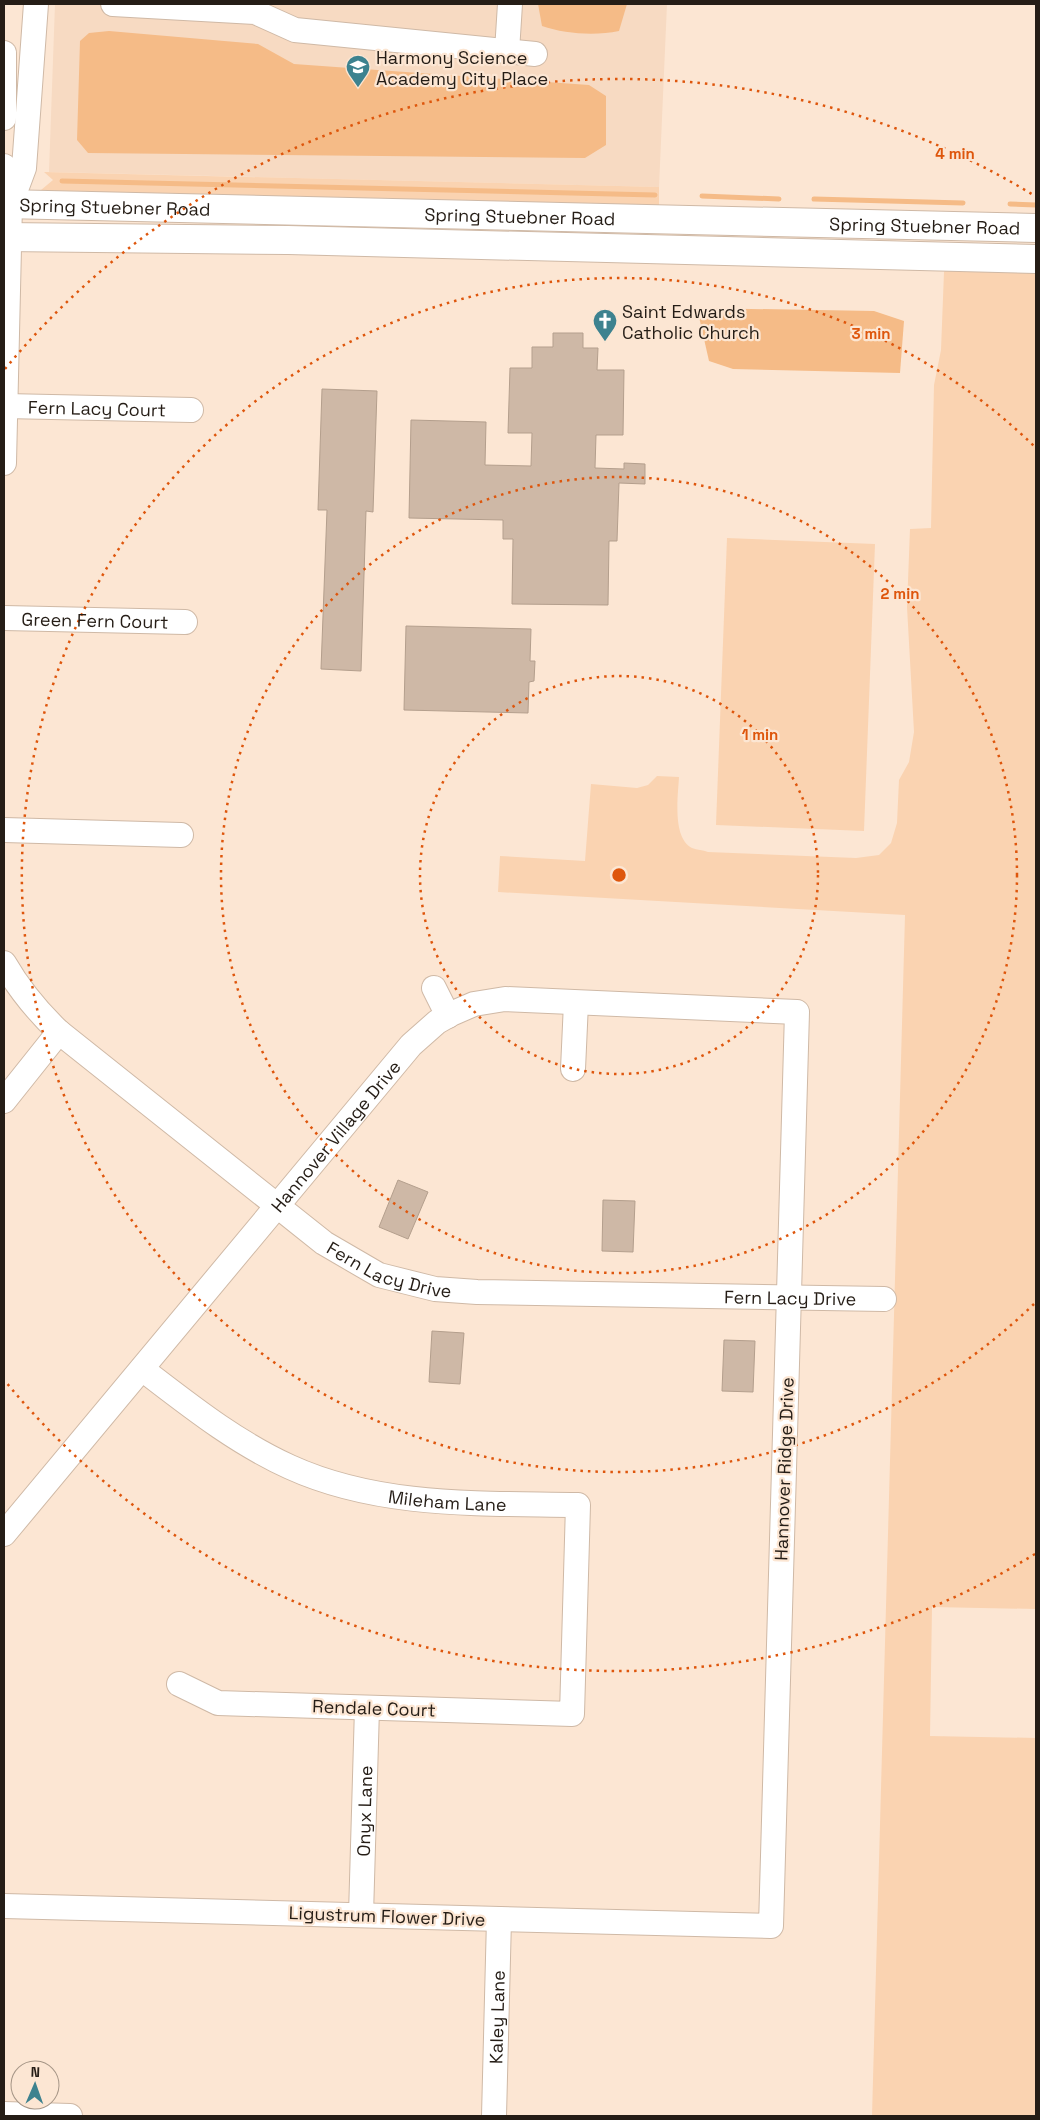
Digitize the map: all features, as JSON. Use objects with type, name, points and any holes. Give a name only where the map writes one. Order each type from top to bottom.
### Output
[{"type":"main road","name":"Spring Stuebner Road","points":[[7,204],[670,221],[1036,228]]},
{"type":"main road","points":[[288,240],[289,210]]},
{"type":"main road","points":[[670,221],[670,251]]},
{"type":"main road","points":[[935,257],[936,226]]},
{"type":"main road","name":"Spring Stuebner Road","points":[[7,237],[288,240],[1036,259]]},
{"type":"street","points":[[7,204],[24,168],[36,4]]},
{"type":"street","points":[[113,4],[255,12],[295,30],[535,54]]},
{"type":"street","points":[[507,51],[510,4]]},
{"type":"street","points":[[4,53],[4,118]]},
{"type":"street","points":[[4,166],[7,204],[4,463]]},
{"type":"street","name":"Fern Lacy Court","points":[[5,406],[191,410]]},
{"type":"street","name":"Green Fern Court","points":[[4,618],[186,622]]},
{"type":"street","points":[[4,830],[181,835]]},
{"type":"street","name":"Fern Lacy Drive","points":[[4,963],[39,1013],[59,1032],[324,1243],[379,1275],[435,1289],[486,1292],[884,1299]]},
{"type":"street","points":[[434,988],[448,1016]]},
{"type":"street","name":"Hannover Village Drive","points":[[4,1534],[411,1045],[437,1022],[474,1004],[505,999],[797,1012]]},
{"type":"street","points":[[573,1069],[576,1003]]},
{"type":"street","name":"Hannover Ridge Drive","points":[[771,1926],[797,1012]]},
{"type":"street","points":[[4,1101],[59,1032]]},
{"type":"street","name":"Mileham Lane","points":[[142,1369],[224,1432],[291,1468],[344,1486],[402,1498],[427,1500],[578,1504],[572,1714]]},
{"type":"street","name":"Rendale Court","points":[[179,1684],[218,1703],[572,1714]]},
{"type":"street","name":"Onyx Lane","points":[[361,1915],[366,1708]]},
{"type":"street","name":"Ligustrum Flower Drive","points":[[4,1906],[771,1926]]},
{"type":"street","name":"Kaley Lane","points":[[494,2116],[499,1919]]},
{"type":"street","points":[[4,2114],[70,2116]]},
{"type":"shaded area","name":"Harmony Science Academy City Place","points":[[55,4],[667,4],[659,187],[49,172]]},
{"type":"shaded area","points":[[538,4],[627,4],[619,31],[590,34],[560,31],[542,26]]},
{"type":"shaded area","points":[[109,31],[258,44],[294,64],[589,85],[606,96],[606,145],[585,158],[88,153],[77,140],[80,41],[89,33]]},
{"type":"shaded area","points":[[44,172],[659,187],[659,208],[48,195],[41,190],[53,180]]},
{"type":"shaded area","points":[[1036,266],[1036,1609],[932,1607],[930,1736],[1036,1738],[1036,2116],[872,2116],[905,915],[498,892],[500,856],[585,861],[591,784],[637,788],[648,785],[657,776],[679,777],[677,805],[679,826],[681,835],[686,843],[694,849],[708,852],[856,858],[879,855],[891,843],[897,823],[899,780],[909,762],[914,732],[907,607],[910,529],[931,528],[934,385],[941,350],[944,272],[947,268]]},
{"type":"shaded area","points":[[697,308],[874,311],[904,321],[900,373],[733,369],[709,361]]},
{"type":"shaded area","points":[[727,538],[875,544],[864,831],[716,825]]},
{"type":"building","points":[[553,333],[583,333],[583,348],[598,348],[597,370],[624,370],[623,435],[596,435],[595,468],[624,469],[624,463],[645,464],[645,484],[619,483],[617,541],[609,541],[608,605],[512,604],[513,539],[503,539],[503,520],[409,518],[411,420],[486,422],[485,465],[531,466],[532,433],[508,433],[510,368],[532,368],[532,347],[553,347]]},
{"type":"building","points":[[322,389],[377,391],[373,512],[366,511],[361,671],[321,669],[327,510],[318,510]]},
{"type":"building","points":[[406,626],[531,629],[530,661],[535,661],[534,681],[529,682],[528,713],[404,710]]},
{"type":"building","points":[[398,1180],[428,1192],[408,1239],[379,1227]]},
{"type":"building","points":[[603,1200],[635,1201],[633,1252],[602,1251]]},
{"type":"building","points":[[432,1331],[464,1333],[460,1384],[429,1382]]},
{"type":"building","points":[[724,1340],[755,1341],[753,1392],[722,1391]]},
{"type":"waterway","points":[[62,181],[655,195]]},
{"type":"waterway","points":[[702,196],[779,199]]},
{"type":"waterway","points":[[814,199],[963,203]]},
{"type":"waterway","points":[[1010,204],[1036,205]]},
{"type":"place","name":"Harmony Science Academy City Place","points":[[358,88]]},
{"type":"place","name":"Saint Edwards Catholic Church","points":[[605,342]]}]
